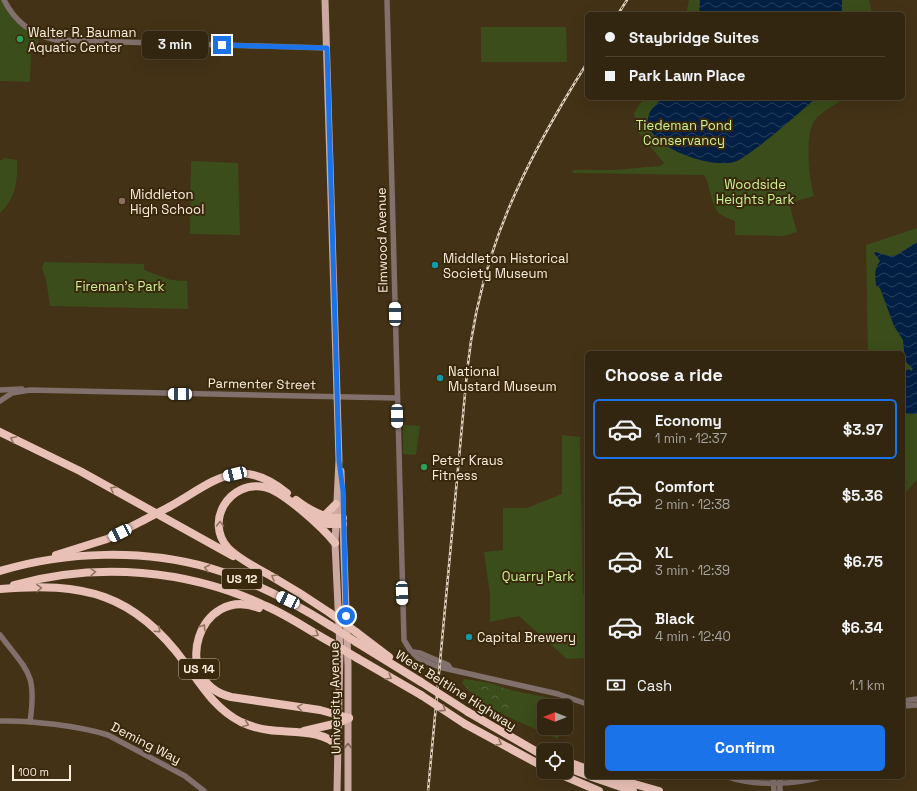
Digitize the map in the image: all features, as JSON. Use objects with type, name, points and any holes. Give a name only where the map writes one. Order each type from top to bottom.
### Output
[{"type":"highway","points":[[0,432],[80,471],[250,564],[330,613],[392,659],[398,668]]},
{"type":"highway","points":[[27,563],[107,539],[227,476],[247,473],[259,475],[273,482],[303,505],[324,516],[339,521]]},
{"type":"highway","points":[[250,564],[228,548],[220,534],[221,512],[225,502],[233,494],[249,487],[270,488],[310,518],[335,543]]},
{"type":"highway","points":[[324,516],[336,504]]},
{"type":"highway","points":[[310,518],[322,522],[339,521]]},
{"type":"highway","name":"West Beltline Highway","points":[[27,563],[64,558],[117,556],[157,558],[209,568],[263,588],[288,600],[468,712],[537,752]]},
{"type":"highway","name":"US 12","points":[[0,571],[27,563]]},
{"type":"highway","name":"US 12","points":[[0,589],[33,580],[79,573],[151,574],[204,583],[242,595],[268,606],[300,625]]},
{"type":"highway","points":[[0,589],[56,587],[95,593],[121,604],[146,619],[165,636],[208,694],[226,713],[240,721],[261,729],[302,732],[328,739],[338,747]]},
{"type":"highway","name":"US 14","points":[[300,625],[253,605],[237,605],[220,610],[210,617],[198,636],[196,656],[199,670],[208,684],[224,695],[338,714],[349,718]]},
{"type":"highway","name":"West Beltline Highway","points":[[300,625],[421,695],[465,724],[537,763]]},
{"type":"highway","points":[[302,732],[338,723],[349,718]]},
{"type":"highway","points":[[573,764],[585,768]]},
{"type":"highway","points":[[573,770],[585,774]]},
{"type":"highway","points":[[560,779],[585,791]]},
{"type":"highway","points":[[571,779],[599,791]]},
{"type":"highway","points":[[598,779],[633,791]]},
{"type":"highway","points":[[617,779],[659,791]]},
{"type":"main road","name":"University Avenue","points":[[326,0],[339,461],[336,504],[339,521],[349,718],[348,791]]},
{"type":"main road","name":"University Avenue","points":[[337,791],[340,643],[335,543],[343,486],[339,461]]},
{"type":"street","points":[[4,0],[12,13],[26,27],[40,36],[56,40],[327,48]]},
{"type":"street","name":"Elmwood Avenue","points":[[387,0],[404,635],[407,646],[414,652],[420,653],[448,665],[450,668],[558,694],[585,703]]},
{"type":"street","name":"Parmenter Street","points":[[0,390],[13,388],[30,390],[397,398]]},
{"type":"street","name":"Parmenter Street","points":[[0,401],[12,393],[30,390]]},
{"type":"street","points":[[0,635],[19,658],[30,675],[33,692],[30,722]]},
{"type":"street","points":[[905,701],[917,699]]},
{"type":"street","points":[[905,706],[917,705]]},
{"type":"street","name":"Deming Way","points":[[0,721],[30,722],[96,731],[113,737],[185,776],[204,791]]},
{"type":"street","points":[[736,779],[749,782],[794,779]]},
{"type":"street","points":[[773,780],[774,791]]},
{"type":"street","points":[[780,780],[780,791]]},
{"type":"green space","name":"Walter R. Bauman Aquatic Center","points":[[0,0],[4,0],[11,13],[40,36],[37,45],[31,53],[30,82],[0,81]]},
{"type":"green space","points":[[689,0],[869,0],[872,12],[686,12]]},
{"type":"green space","points":[[481,27],[566,27],[567,62],[481,62]]},
{"type":"green space","name":"Woodside Heights Park","points":[[643,100],[842,100],[821,114],[815,120],[812,127],[808,157],[810,179],[814,196],[789,203],[797,232],[784,236],[735,235],[735,221],[720,214],[714,206],[704,175],[573,173],[573,170],[614,170],[660,166],[664,163],[637,131],[634,113]]},
{"type":"green space","points":[[3,158],[17,160],[17,175],[13,195],[0,213],[0,160],[3,160]]},
{"type":"green space","points":[[191,161],[238,163],[240,235],[190,234]]},
{"type":"green space","points":[[917,228],[917,480],[905,493],[905,351],[868,351],[866,245]]},
{"type":"green space","name":"Fireman's Park","points":[[44,262],[144,264],[144,270],[171,280],[187,281],[188,309],[50,306],[46,279],[42,269]]},
{"type":"green space","points":[[403,425],[420,426],[416,455],[403,454]]},
{"type":"green space","name":"Quarry Park","points":[[562,435],[580,437],[583,595],[585,595],[585,658],[567,659],[519,616],[490,622],[490,595],[484,552],[503,550],[503,508],[527,508],[562,494]]},
{"type":"green space","points":[[464,679],[490,683],[510,690],[513,704],[506,714],[487,706],[462,683]]},
{"type":"green space","points":[[510,690],[555,699],[537,699],[537,730],[499,713],[506,714],[512,704]]},
{"type":"green space","points":[[549,735],[559,735],[558,739]]},
{"type":"water","points":[[700,0],[842,0],[842,12],[699,12]]},
{"type":"water","name":"Tiedeman Pond Conservancy","points":[[661,100],[814,100],[778,131],[744,157],[737,161],[726,163],[697,159],[666,146],[655,136],[649,126],[649,114]]},
{"type":"water","points":[[917,242],[917,414],[905,413],[905,371],[909,369],[911,371],[913,369],[905,361],[903,340],[894,326],[880,288],[876,285],[875,276],[880,261],[874,253],[876,252],[883,255],[894,256]]},
{"type":"railway","points":[[619,12],[627,0]]},
{"type":"railway","points":[[428,791],[467,372],[473,329],[482,288],[494,248],[508,210],[543,137],[585,66]]},
{"type":"place","name":"Walter R. Bauman Aquatic Center","points":[[20,39]]},
{"type":"place","name":"Middleton High School","points":[[122,201]]},
{"type":"place","name":"Middleton Historical Society Museum","points":[[435,265]]},
{"type":"place","name":"National Mustard Museum","points":[[440,378]]},
{"type":"place","name":"Peter Kraus Fitness","points":[[424,467]]},
{"type":"place","name":"Capital Brewery","points":[[469,637]]},
{"type":"route","points":[[222,45],[327,48],[339,461],[342,473],[344,504],[343,561],[346,616]]}]
